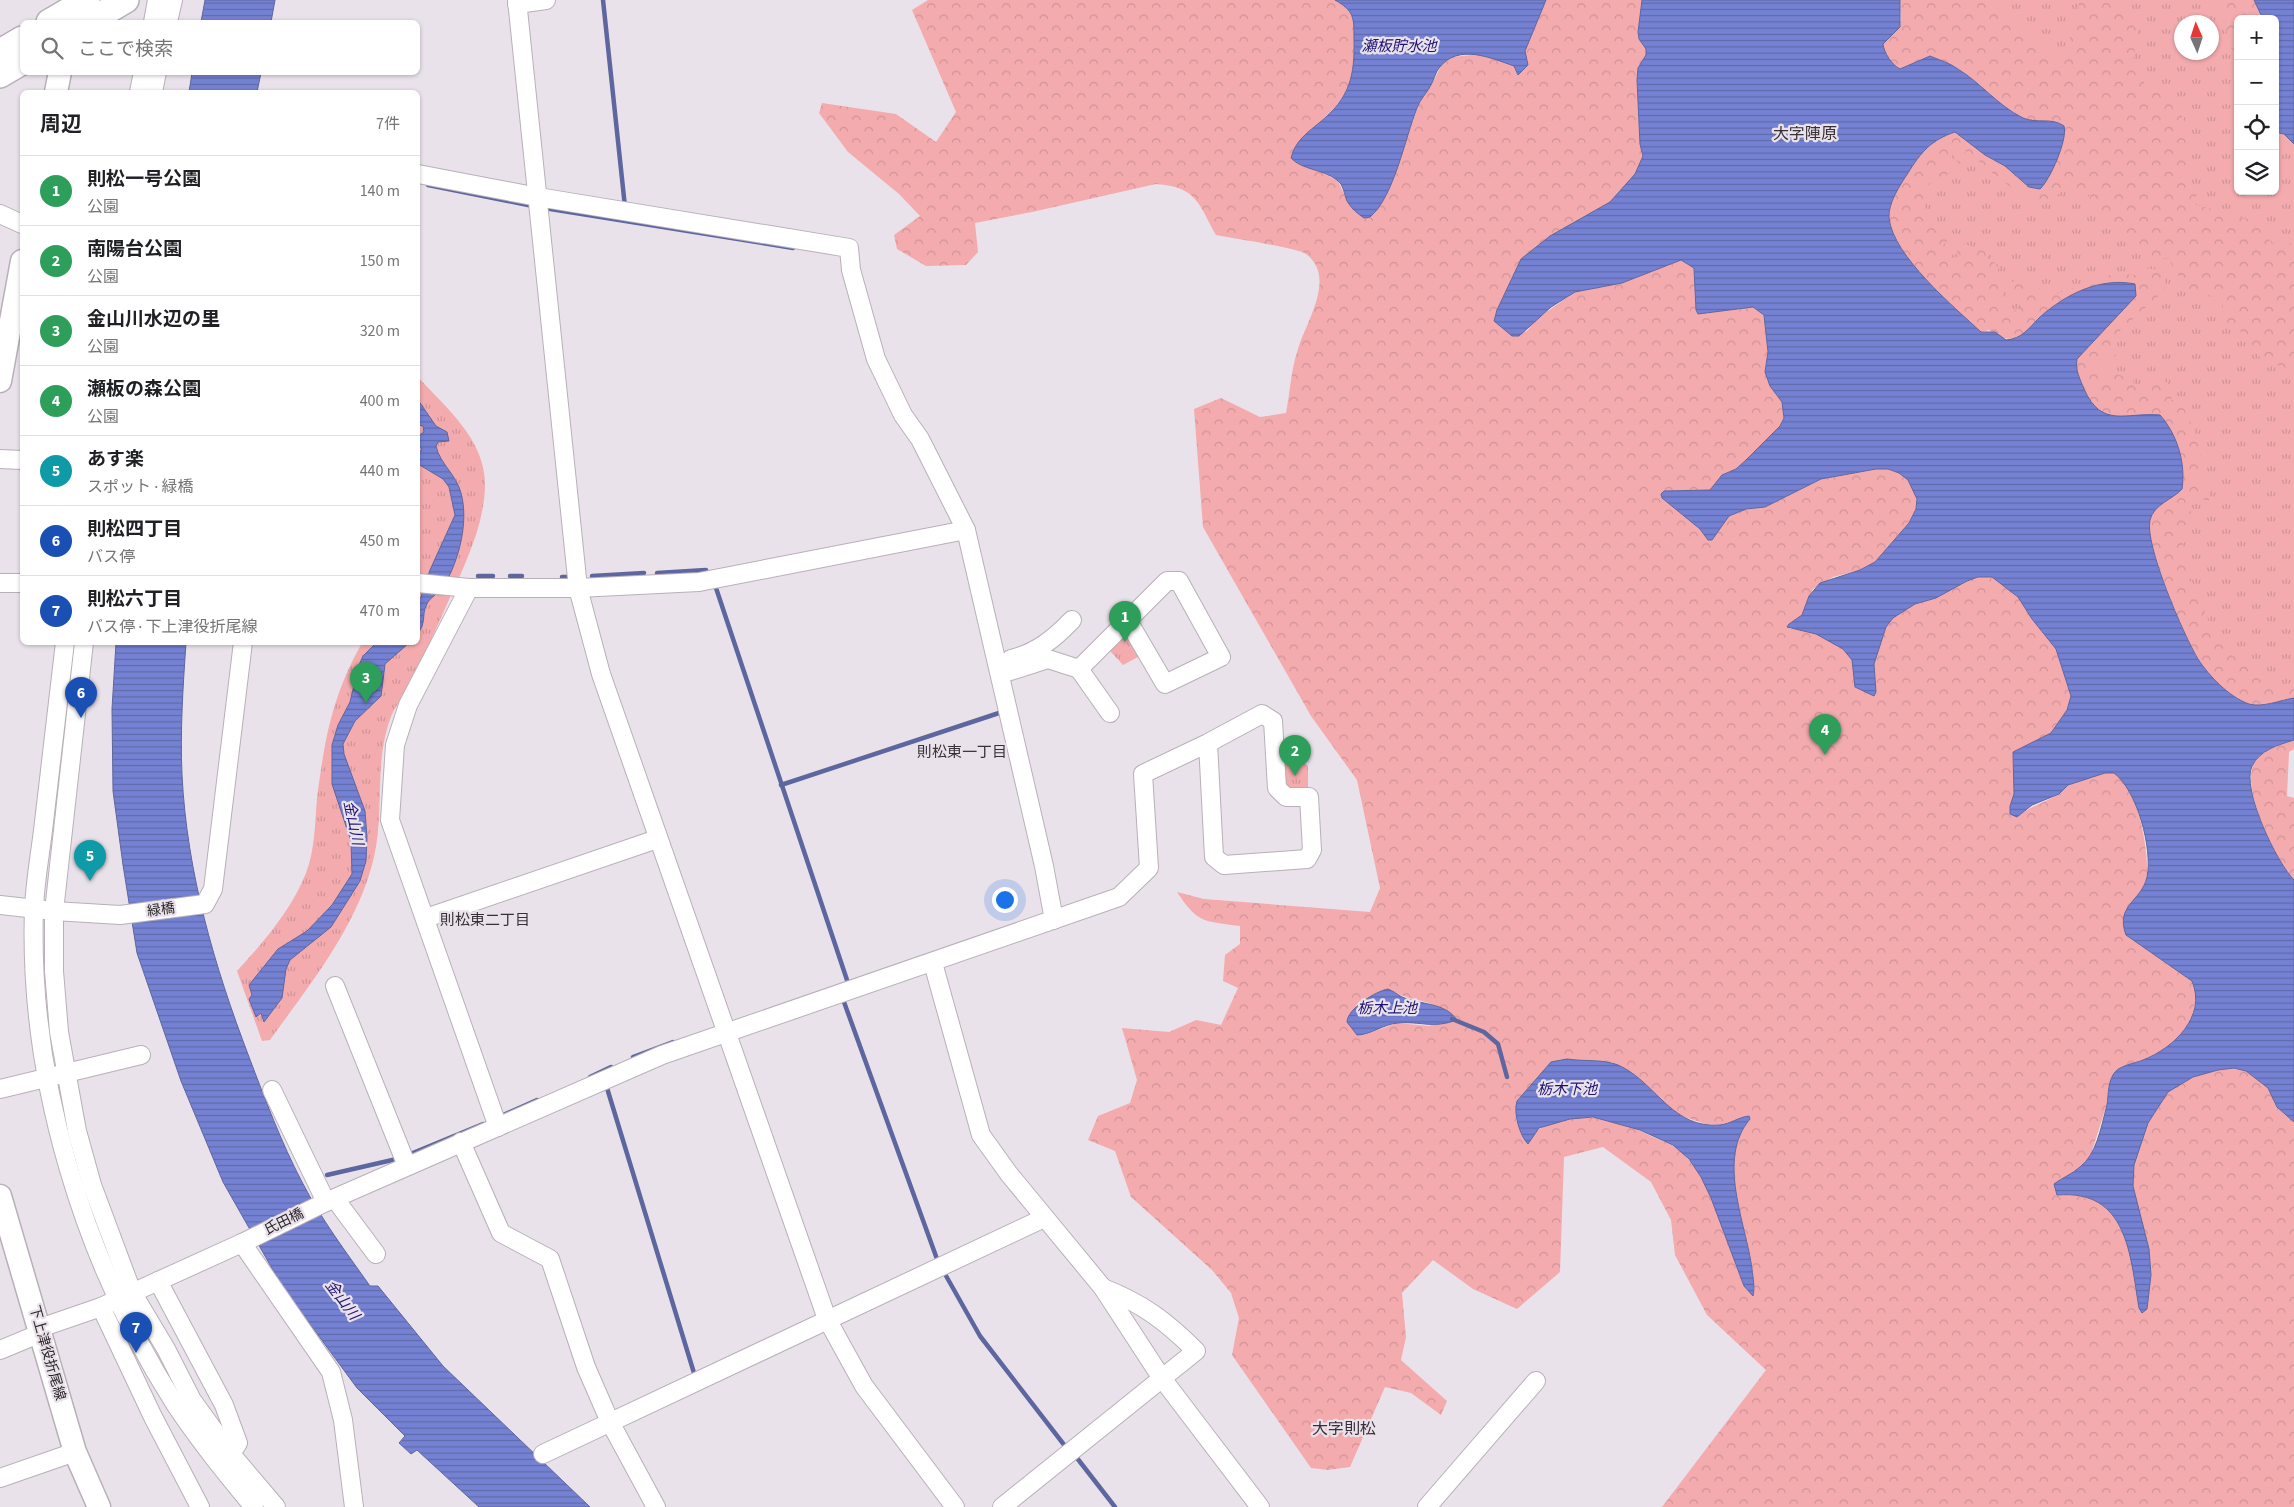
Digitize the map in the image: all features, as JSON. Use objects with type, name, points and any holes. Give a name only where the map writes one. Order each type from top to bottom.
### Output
[{"type":"highway","points":[[55,20],[79,10],[126,0]]},
{"type":"highway","points":[[0,52],[20,40]]},
{"type":"highway","points":[[0,75],[20,63]]},
{"type":"main road","points":[[56,90],[59,75]]},
{"type":"main road","points":[[0,381],[20,272]]},
{"type":"main road","name":"下上津役折尾線","points":[[0,1196],[41,1330],[75,1452],[99,1507]]},
{"type":"street","points":[[153,20],[157,0]]},
{"type":"street","points":[[168,20],[173,0]]},
{"type":"street","points":[[546,0],[517,2],[578,588],[601,674],[657,839],[827,1319],[864,1386],[955,1507]]},
{"type":"street","points":[[139,90],[142,75]]},
{"type":"street","points":[[153,90],[156,75]]},
{"type":"street","points":[[420,175],[538,206],[626,212],[849,248],[851,270],[876,358],[903,415],[920,439],[966,530],[1044,866],[1054,920]]},
{"type":"street","points":[[0,214],[20,223]]},
{"type":"street","points":[[0,459],[20,460]]},
{"type":"street","points":[[420,583],[469,588],[578,588],[699,582],[966,530]]},
{"type":"street","points":[[1079,668],[1127,619],[1167,581],[1179,581],[1221,657],[1165,684],[1127,619]]},
{"type":"street","points":[[0,583],[20,583]]},
{"type":"street","points":[[469,588],[408,705],[395,745],[390,820],[498,1127]]},
{"type":"street","points":[[999,668],[1050,642],[1072,620]]},
{"type":"street","points":[[64,645],[34,909],[36,972],[45,1077],[74,1185],[125,1296],[166,1349],[192,1400],[231,1454],[276,1507]]},
{"type":"street","points":[[84,645],[55,880],[56,997],[65,1072],[92,1185],[125,1296],[145,1353],[182,1413],[219,1465],[254,1507]]},
{"type":"street","name":"緑橋","points":[[0,905],[120,915],[206,904],[213,889],[243,645]]},
{"type":"street","points":[[999,668],[1048,659],[1079,668],[1110,713]]},
{"type":"street","points":[[1262,714],[1273,721],[1277,788],[1286,798],[1309,797],[1312,850],[1307,860],[1224,865],[1214,857],[1208,743],[1262,714]]},
{"type":"street","name":"氏田橋","points":[[0,1350],[41,1330],[101,1307],[244,1242],[327,1202],[404,1158],[461,1142],[498,1127],[662,1055],[723,1025],[933,963],[1119,897],[1149,868],[1143,774],[1208,743]]},
{"type":"street","points":[[426,918],[657,839]]},
{"type":"street","points":[[933,963],[981,1135],[1044,1218],[1103,1288],[1161,1378],[1260,1507]]},
{"type":"street","points":[[336,986],[404,1158]]},
{"type":"street","points":[[0,1089],[141,1055]]},
{"type":"street","points":[[272,1090],[327,1202],[376,1254]]},
{"type":"street","points":[[461,1142],[501,1233],[550,1258],[586,1367],[610,1422],[656,1507]]},
{"type":"street","points":[[543,1454],[1044,1218]]},
{"type":"street","points":[[244,1242],[331,1372],[343,1420],[354,1507]]},
{"type":"street","points":[[158,1281],[224,1405],[238,1444],[231,1454]]},
{"type":"street","points":[[1002,1507],[1196,1351],[1162,1318],[1126,1297],[1103,1288]]},
{"type":"street","points":[[101,1307],[159,1429],[200,1507]]},
{"type":"street","points":[[1427,1507],[1536,1380]]},
{"type":"street","points":[[159,1429],[182,1413]]},
{"type":"street","points":[[0,1478],[75,1452]]},
{"type":"green space","points":[[928,0],[1335,0],[1346,7],[1353,19],[1354,51],[1352,74],[1339,102],[1297,145],[1316,169],[1338,181],[1348,202],[1374,214],[1391,181],[1421,98],[1431,86],[1442,64],[1453,57],[1471,55],[1490,56],[1514,66],[1518,75],[1525,51],[1546,0],[1642,0],[1638,32],[1639,39],[1646,49],[1646,55],[1638,68],[1637,80],[1640,144],[1643,156],[1635,175],[1610,202],[1521,259],[1497,310],[1494,321],[1512,336],[1527,331],[1535,320],[1575,292],[1622,283],[1681,260],[1694,268],[1696,310],[1698,314],[1753,307],[1764,315],[1768,352],[1765,372],[1782,402],[1784,418],[1780,426],[1746,460],[1736,469],[1722,475],[1710,490],[1664,491],[1662,498],[1700,529],[1708,540],[1712,540],[1729,516],[1746,509],[1765,507],[1821,479],[1876,469],[1888,469],[1899,473],[1908,480],[1917,498],[1916,509],[1909,523],[1875,562],[1860,570],[1833,577],[1813,589],[1802,615],[1789,624],[1790,629],[1798,629],[1825,636],[1841,646],[1852,659],[1855,687],[1874,695],[1876,692],[1874,664],[1886,627],[1893,618],[1915,604],[1936,598],[1967,581],[1978,577],[1992,577],[2018,597],[2032,619],[2056,649],[2071,696],[2067,710],[2051,734],[2013,752],[2014,794],[2010,806],[2017,817],[2057,795],[2069,785],[2091,776],[2108,772],[2122,779],[2129,789],[2140,819],[2144,835],[2147,865],[2144,885],[2125,911],[2126,935],[2192,981],[2197,992],[2192,1019],[2179,1036],[2163,1050],[2144,1060],[2123,1067],[2109,1087],[2106,1107],[2090,1157],[2079,1168],[2054,1184],[2057,1195],[2081,1196],[2098,1203],[2112,1214],[2121,1229],[2128,1247],[2139,1308],[2147,1309],[2151,1275],[2149,1249],[2133,1186],[2134,1165],[2148,1123],[2168,1091],[2193,1077],[2234,1068],[2246,1071],[2268,1088],[2277,1107],[2294,1122],[2294,1507],[1662,1507],[1766,1370],[1707,1315],[1675,1255],[1671,1220],[1651,1182],[1603,1147],[1564,1157],[1560,1272],[1517,1309],[1473,1289],[1433,1260],[1402,1293],[1406,1337],[1401,1360],[1447,1401],[1441,1415],[1411,1393],[1385,1387],[1350,1467],[1328,1470],[1311,1468],[1232,1355],[1239,1318],[1231,1293],[1212,1270],[1131,1197],[1115,1151],[1088,1140],[1098,1116],[1130,1103],[1137,1080],[1122,1028],[1169,1032],[1196,1020],[1221,1025],[1238,988],[1223,981],[1225,955],[1240,944],[1240,926],[1218,923],[1197,916],[1177,892],[1204,899],[1370,912],[1380,888],[1357,780],[1311,716],[1203,527],[1194,409],[1221,398],[1260,417],[1286,413],[1298,349],[1317,300],[1319,275],[1315,264],[1306,254],[1278,246],[1216,235],[1200,206],[1188,193],[1170,186],[1156,184],[975,223],[978,252],[966,265],[926,266],[897,249],[894,235],[920,216],[899,194],[848,152],[819,113],[822,103],[896,114],[936,142],[956,112],[912,10]],"holes":[[[1395,992],[1407,998],[1433,1005],[1456,1018],[1429,1026],[1397,1023],[1364,1035],[1356,1005]],[[1590,1062],[1612,1062],[1679,1115],[1705,1124],[1721,1125],[1750,1119],[1740,1135],[1735,1153],[1734,1172],[1736,1192],[1752,1269],[1753,1296],[1744,1286],[1718,1211],[1700,1175],[1675,1147],[1633,1128],[1597,1118],[1556,1121],[1537,1131],[1529,1142],[1525,1141],[1516,1119]]]},
{"type":"green space","points":[[1900,0],[1995,0],[2017,25],[2054,58],[2063,63],[2074,52],[2070,29],[2077,15],[2079,0],[2118,0],[2139,21],[2133,62],[2142,73],[2145,87],[2161,90],[2181,115],[2186,125],[2189,148],[2186,178],[2198,190],[2194,204],[2251,220],[2272,243],[2292,243],[2294,245],[2294,370],[2265,362],[2254,351],[2246,335],[2224,321],[2222,298],[2187,291],[2168,258],[2154,259],[2115,232],[2092,211],[2089,195],[2079,192],[2070,183],[2059,194],[2047,199],[2035,198],[2022,194],[2009,186],[1965,151],[1966,162],[1959,164],[1953,155],[1944,159],[1949,173],[1942,181],[1936,180],[1925,187],[1929,197],[1925,203],[1926,216],[1935,215],[1937,223],[1945,224],[1950,238],[1941,248],[1950,252],[1952,258],[1957,257],[1957,248],[1964,243],[1972,247],[1973,257],[1976,256],[1978,250],[1987,250],[1988,259],[1998,265],[1998,280],[2004,286],[2004,295],[1999,297],[2002,305],[2020,312],[2020,298],[2010,296],[2009,285],[2019,276],[2029,287],[2040,288],[2040,294],[2053,295],[2113,274],[2137,275],[2142,268],[2160,270],[2165,277],[2165,290],[2113,337],[2111,346],[2117,358],[2099,365],[2104,376],[2115,374],[2132,378],[2135,387],[2161,376],[2172,389],[2171,400],[2179,399],[2197,440],[2201,461],[2201,485],[2209,494],[2209,502],[2201,498],[2190,502],[2192,521],[2181,528],[2184,556],[2191,579],[2213,631],[2232,655],[2248,665],[2265,687],[2294,683],[2294,698],[2260,705],[2249,704],[2234,697],[2220,686],[2198,659],[2184,632],[2167,591],[2153,549],[2150,520],[2153,513],[2170,499],[2154,415],[2125,417],[2107,415],[2093,405],[2082,388],[2077,369],[2081,353],[2136,296],[2103,284],[2068,295],[2025,333],[2013,339],[2001,338],[1989,330],[1981,332],[1926,280],[1901,249],[1893,233],[1889,218],[1892,200],[1918,159],[1927,148],[1939,139],[1955,132],[1985,155],[2005,166],[2029,187],[2043,186],[2057,158],[2051,121],[2024,117],[2012,111],[1962,71],[1930,56],[1900,69],[1891,62],[1883,44],[1901,21]]},
{"type":"green space","points":[[1958,0],[2246,0],[2240,15],[2234,15],[2234,195],[2279,195],[2279,133],[2284,134],[2294,144],[2294,698],[2251,705],[2025,333],[1940,295],[1919,271],[1893,198],[1941,137],[2029,187],[2047,178]]},
{"type":"green space","points":[[2216,0],[2254,0],[2262,15],[2234,15],[2234,50],[2229,47],[2224,15],[2219,9]]},
{"type":"green space","points":[[420,379],[452,413],[472,439],[479,454],[484,469],[485,486],[481,519],[457,581],[409,687],[393,712],[387,729],[381,765],[379,821],[374,857],[357,907],[316,976],[270,1040],[262,1041],[237,971],[267,937],[285,912],[306,873],[313,845],[317,798],[331,718],[343,681],[361,645],[420,645]]},
{"type":"green space","points":[[1127,634],[1140,656],[1123,665],[1110,651]]},
{"type":"green space","points":[[2294,740],[2294,749],[2289,752],[2287,796],[2294,798],[2294,880],[2278,858],[2262,824],[2252,789],[2251,774],[2254,763],[2262,754]]},
{"type":"green space","points":[[1280,745],[1308,766],[1308,789],[1288,791],[1283,785]]},
{"type":"water","points":[[205,0],[275,0],[271,20],[201,20]]},
{"type":"water","name":"瀬板貯水池","points":[[1335,0],[1546,0],[1525,51],[1528,65],[1518,75],[1514,66],[1495,59],[1465,54],[1447,60],[1439,68],[1418,105],[1386,196],[1370,217],[1364,218],[1349,204],[1337,180],[1301,165],[1291,158],[1295,147],[1302,138],[1338,105],[1352,75],[1354,31],[1352,15]]},
{"type":"water","points":[[1642,0],[1900,0],[1900,27],[1883,44],[1891,62],[1897,67],[1900,69],[1930,56],[1955,67],[2005,107],[2023,118],[2033,121],[2049,121],[2064,126],[2065,132],[2061,149],[2049,177],[2040,189],[2029,187],[2005,166],[1985,155],[1955,132],[1939,139],[1917,159],[1895,194],[1889,212],[1893,233],[1913,264],[1941,295],[1981,332],[1995,332],[2006,340],[2017,338],[2050,309],[2084,289],[2109,283],[2135,284],[2136,296],[2077,359],[2077,367],[2084,389],[2099,410],[2107,414],[2116,416],[2160,415],[2171,431],[2179,449],[2183,469],[2182,489],[2155,510],[2150,520],[2150,532],[2153,549],[2166,590],[2198,659],[2220,685],[2234,696],[2249,704],[2266,704],[2294,698],[2294,740],[2270,749],[2255,760],[2250,777],[2256,808],[2262,825],[2270,843],[2294,880],[2294,1122],[2277,1107],[2268,1088],[2246,1071],[2234,1068],[2193,1077],[2168,1092],[2148,1123],[2134,1165],[2133,1186],[2149,1249],[2151,1275],[2147,1309],[2142,1313],[2139,1308],[2128,1247],[2121,1229],[2112,1214],[2098,1203],[2081,1196],[2057,1195],[2054,1184],[2086,1162],[2090,1156],[2100,1133],[2110,1083],[2115,1072],[2122,1067],[2155,1055],[2176,1039],[2185,1029],[2191,1018],[2195,1006],[2195,994],[2192,981],[2126,935],[2123,925],[2124,917],[2126,910],[2140,892],[2147,877],[2148,851],[2141,821],[2130,792],[2114,773],[2105,773],[2068,785],[2059,794],[2032,805],[2017,817],[2010,814],[2010,806],[2014,794],[2013,752],[2051,733],[2067,710],[2071,696],[2056,649],[2032,619],[2018,597],[1992,577],[1978,577],[1936,598],[1915,604],[1893,618],[1886,627],[1874,664],[1876,692],[1874,696],[1855,687],[1852,660],[1843,649],[1816,634],[1787,627],[1802,615],[1809,596],[1820,583],[1860,570],[1875,562],[1909,523],[1916,509],[1917,499],[1908,480],[1899,473],[1888,469],[1876,469],[1821,479],[1765,507],[1746,509],[1729,516],[1712,540],[1708,540],[1700,529],[1662,498],[1661,494],[1664,491],[1710,490],[1722,475],[1736,469],[1746,460],[1780,426],[1784,418],[1782,402],[1770,386],[1765,372],[1768,352],[1764,315],[1753,307],[1698,314],[1696,310],[1694,268],[1681,260],[1622,283],[1575,292],[1551,307],[1519,336],[1512,336],[1494,321],[1497,310],[1521,259],[1550,236],[1610,202],[1635,174],[1643,156],[1640,144],[1637,80],[1638,68],[1646,55],[1646,49],[1639,39],[1638,32]]},
{"type":"water","points":[[2254,0],[2294,0],[2294,144],[2284,134],[2279,133],[2279,15],[2261,15]]},
{"type":"water","points":[[192,75],[261,75],[257,90],[189,90]]},
{"type":"water","points":[[420,403],[436,426],[447,432],[449,441],[438,442],[436,446],[441,458],[459,486],[464,516],[461,541],[454,565],[444,586],[427,603],[420,630],[420,598],[430,570],[455,515],[449,487],[443,479],[420,465],[420,452],[422,449],[420,448],[420,435],[424,432],[423,426],[420,425]]},
{"type":"water","name":"金山川","points":[[116,645],[186,645],[181,758],[185,811],[196,883],[224,988],[261,1089],[294,1167],[317,1209],[370,1286],[378,1286],[443,1366],[590,1507],[479,1507],[417,1450],[411,1454],[399,1443],[405,1436],[357,1388],[282,1286],[223,1182],[181,1081],[137,953],[113,791],[112,709]]},
{"type":"water","name":"金山川","points":[[374,645],[407,645],[385,664],[381,696],[355,721],[343,744],[344,754],[365,811],[366,861],[360,881],[331,927],[290,960],[286,969],[282,998],[264,1022],[261,1013],[256,1017],[249,999],[252,995],[249,985],[278,949],[307,931],[332,905],[352,874],[351,841],[332,784],[332,745],[338,725],[350,702],[363,656]]},
{"type":"water","name":"栃木上池","points":[[1388,989],[1409,1000],[1446,1010],[1457,1020],[1440,1024],[1393,1024],[1357,1035],[1347,1022],[1348,1017],[1357,1006],[1370,997]]},
{"type":"water","name":"栃木下池","points":[[1567,1059],[1618,1065],[1636,1076],[1667,1105],[1690,1120],[1704,1124],[1720,1125],[1749,1116],[1750,1119],[1740,1135],[1735,1153],[1734,1172],[1736,1192],[1752,1269],[1753,1296],[1744,1286],[1711,1198],[1701,1177],[1689,1159],[1673,1145],[1640,1130],[1593,1117],[1570,1119],[1539,1128],[1528,1144],[1520,1130],[1516,1112],[1517,1101],[1551,1062]]},
{"type":"waterway","points":[[603,0],[625,207]]},
{"type":"waterway","points":[[428,185],[533,206]]},
{"type":"waterway","points":[[544,208],[793,248]]},
{"type":"waterway","points":[[657,573],[706,570]]},
{"type":"waterway","points":[[592,576],[644,573]]},
{"type":"waterway","points":[[478,576],[493,576]]},
{"type":"waterway","points":[[510,576],[522,576]]},
{"type":"waterway","points":[[562,577],[570,577]]},
{"type":"waterway","points":[[715,585],[848,983]]},
{"type":"waterway","points":[[781,785],[1002,712]]},
{"type":"waterway","points":[[844,1002],[937,1259]]},
{"type":"waterway","points":[[1452,1019],[1484,1032],[1498,1044],[1507,1077]]},
{"type":"waterway","points":[[633,1057],[673,1042]]},
{"type":"waterway","points":[[590,1077],[611,1067]]},
{"type":"waterway","points":[[607,1088],[694,1373]]},
{"type":"waterway","points":[[501,1116],[537,1100]]},
{"type":"waterway","points":[[408,1155],[483,1124]]},
{"type":"waterway","points":[[327,1175],[401,1158]]},
{"type":"waterway","points":[[945,1274],[980,1336],[1065,1446]]},
{"type":"waterway","points":[[1077,1458],[1115,1507]]},
{"type":"place","name":"則松一号公園","points":[[1125,642]]},
{"type":"place","name":"金山川水辺の里","points":[[366,703]]},
{"type":"place","name":"則松四丁目","points":[[81,718]]},
{"type":"place","name":"瀬板の森公園","points":[[1825,755]]},
{"type":"place","name":"南陽台公園","points":[[1295,776]]},
{"type":"place","name":"あす楽","points":[[90,881]]},
{"type":"place","name":"則松六丁目","points":[[136,1353]]},
{"type":"district","name":"大字陣原","points":[[1805,134]]},
{"type":"district","name":"則松東一丁目","points":[[962,752]]},
{"type":"district","name":"則松東二丁目","points":[[485,920]]},
{"type":"district","name":"大字則松","points":[[1344,1429]]}]
